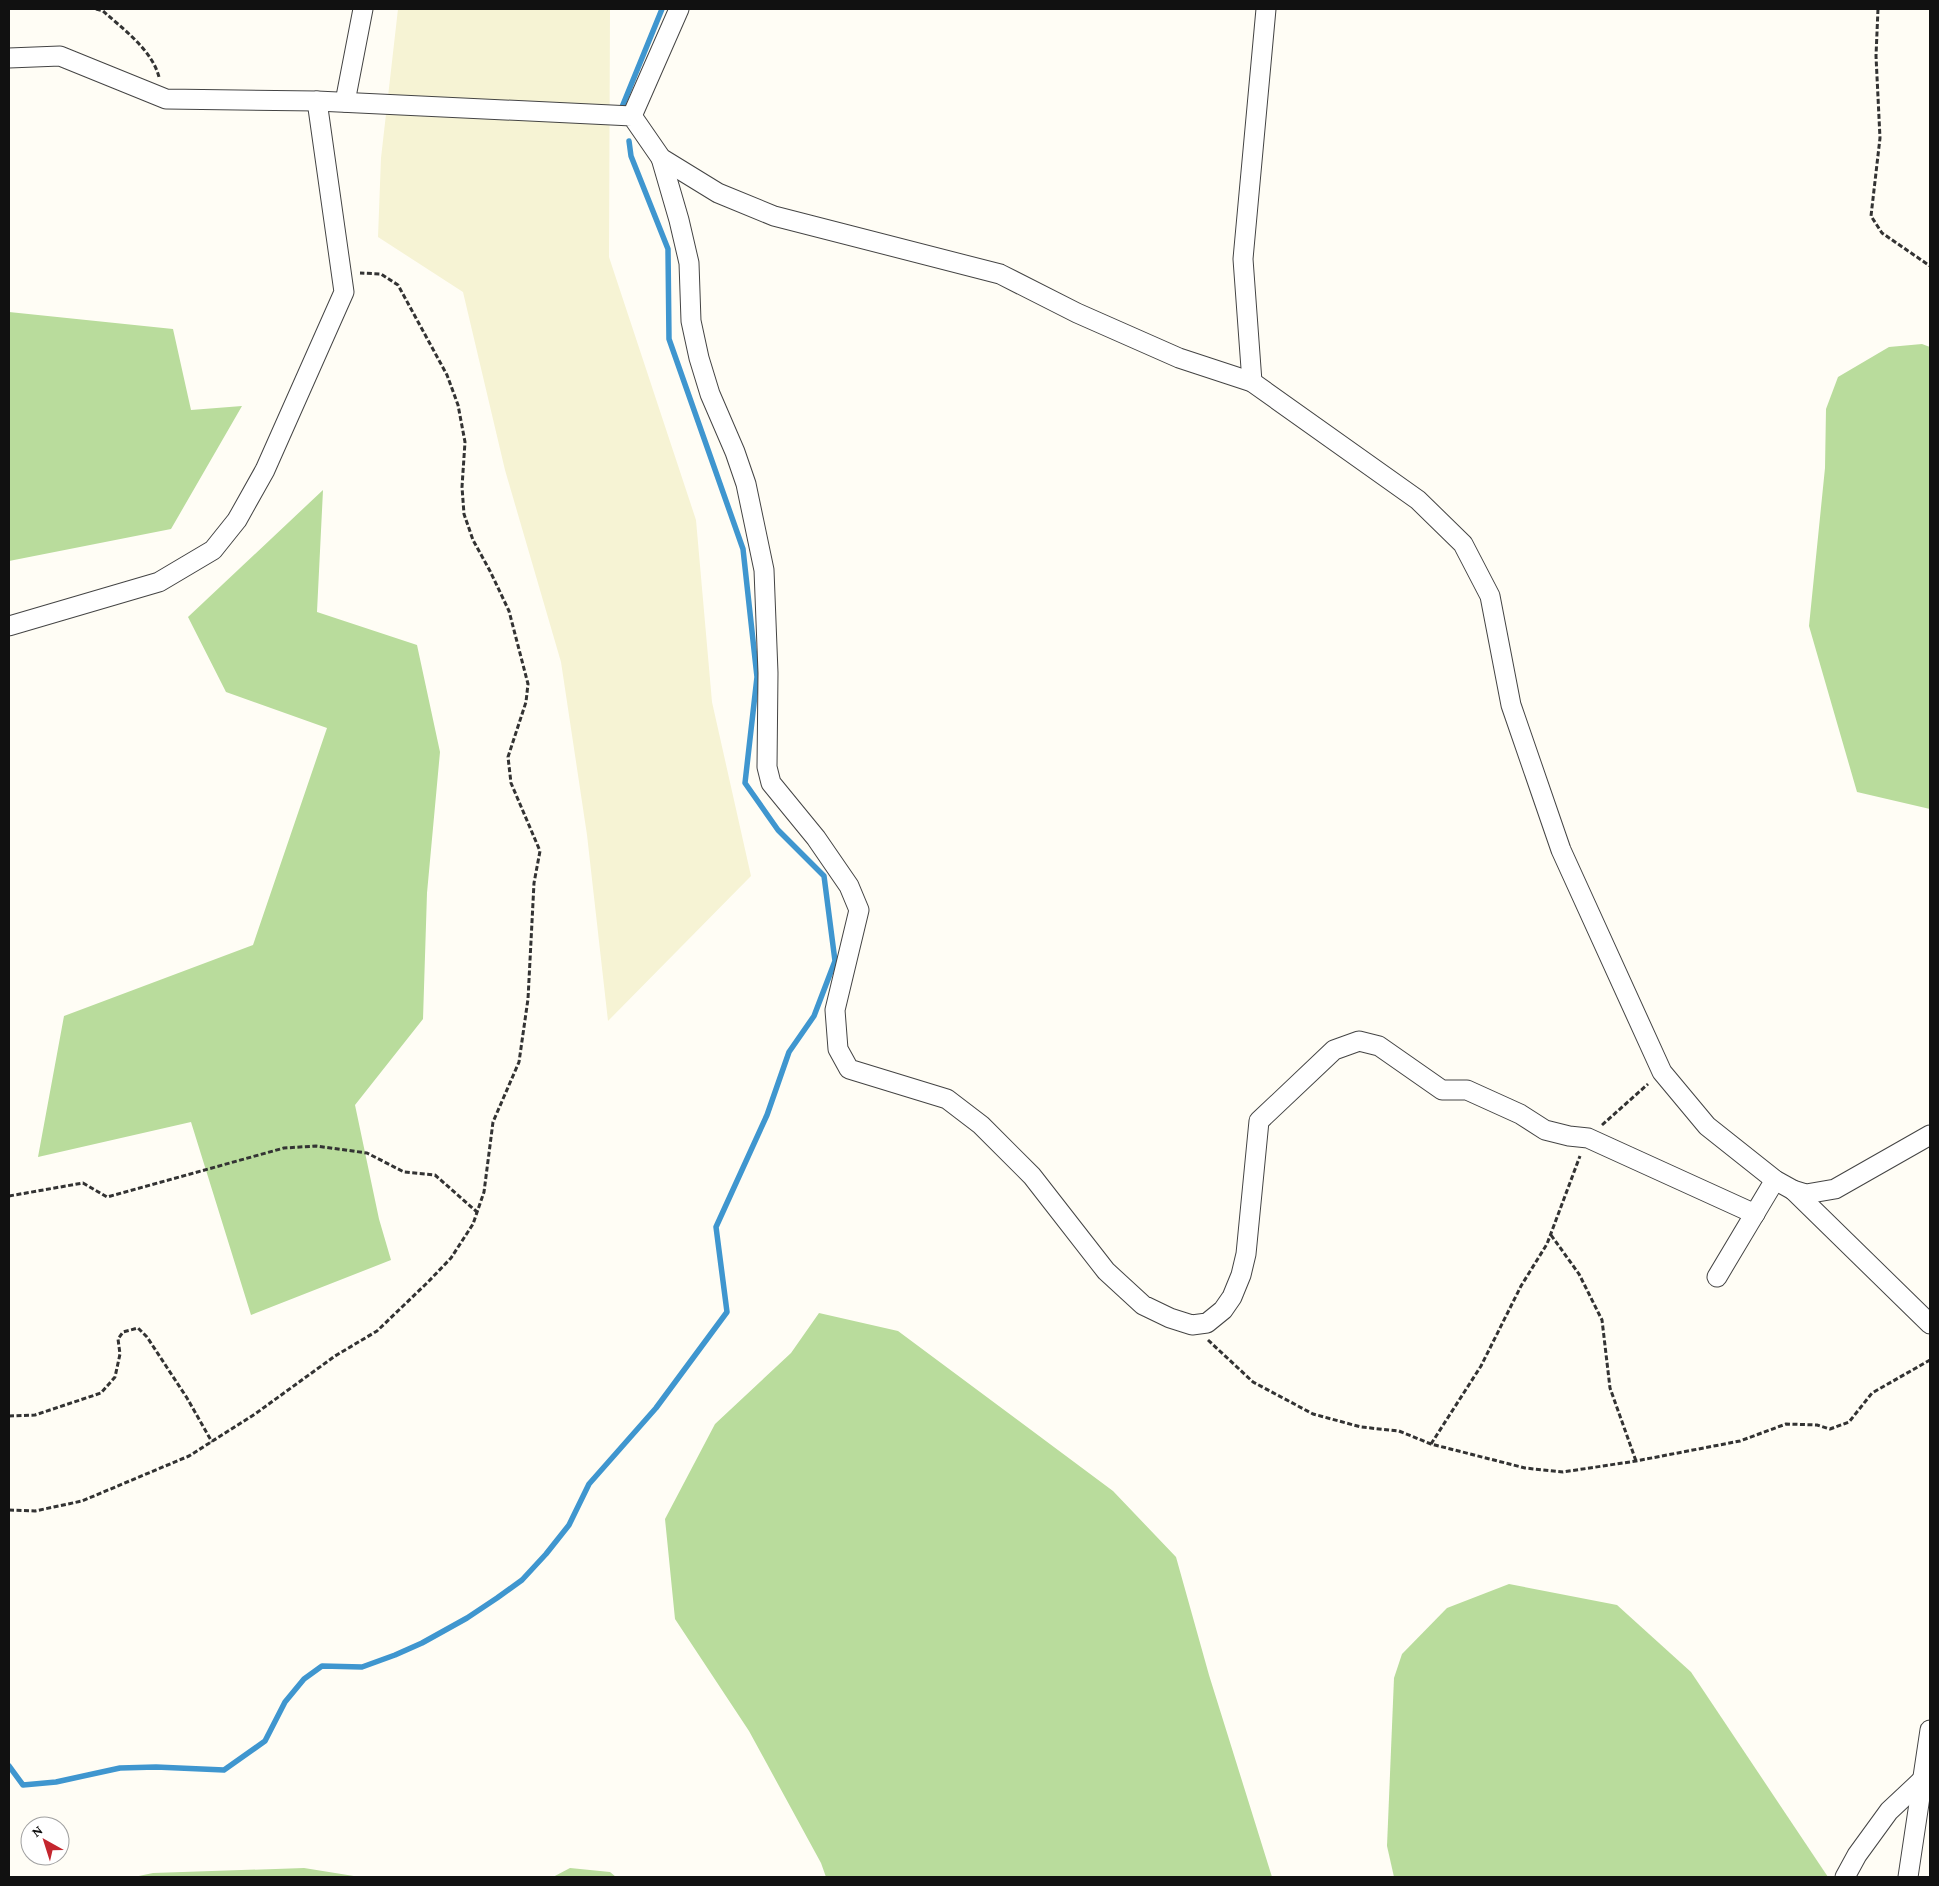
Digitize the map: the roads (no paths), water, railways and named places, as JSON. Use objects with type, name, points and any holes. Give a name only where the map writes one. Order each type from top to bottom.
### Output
[{"type":"street","points":[[345,102],[363,9]]},
{"type":"street","points":[[632,116],[679,9]]},
{"type":"street","points":[[1252,382],[1243,259],[1266,9]]},
{"type":"street","points":[[9,58],[60,56],[166,100],[317,101],[632,116]]},
{"type":"street","points":[[9,626],[159,582],[213,550],[237,520],[265,470],[344,292],[317,101]]},
{"type":"street","points":[[632,116],[661,158],[689,263],[691,322],[710,394],[735,452],[746,484],[764,570],[768,673],[767,767],[771,783],[816,838],[849,886],[859,910],[836,1010],[838,1049],[849,1069],[947,1099],[974,1120],[1032,1176],[1106,1272],[1143,1305],[1170,1318],[1192,1325],[1207,1323],[1223,1310],[1232,1297],[1241,1275],[1246,1254],[1259,1120],[1334,1050],[1360,1041],[1379,1046],[1442,1090],[1467,1090],[1520,1114],[1545,1130],[1569,1136],[1588,1138],[1755,1214]]},
{"type":"street","points":[[661,158],[718,192],[774,216],[1000,274],[1077,313],[1179,358],[1252,382],[1418,500],[1463,544],[1490,596],[1511,704],[1560,850],[1662,1072],[1707,1126],[1775,1180],[1793,1190],[1806,1194],[1835,1189],[1930,1135]]},
{"type":"street","points":[[1716,1277],[1775,1180]]},
{"type":"street","points":[[1793,1190],[1930,1324]]},
{"type":"street","points":[[1908,1877],[1930,1730]]},
{"type":"street","points":[[1845,1877],[1889,1811],[1922,1780]]},
{"type":"waterway","points":[[622,107],[662,9]]},
{"type":"waterway","points":[[9,1766],[23,1785],[56,1782],[120,1768],[156,1767],[224,1770],[265,1741],[285,1702],[304,1679],[322,1666],[362,1667],[422,1643],[467,1618],[522,1580],[546,1554],[569,1525],[589,1484],[656,1408],[727,1312],[716,1227],[767,1115],[789,1052],[814,1016],[835,961],[824,876],[778,830],[745,783],[757,677],[743,549],[669,339],[668,249],[631,156],[629,141]]}]
